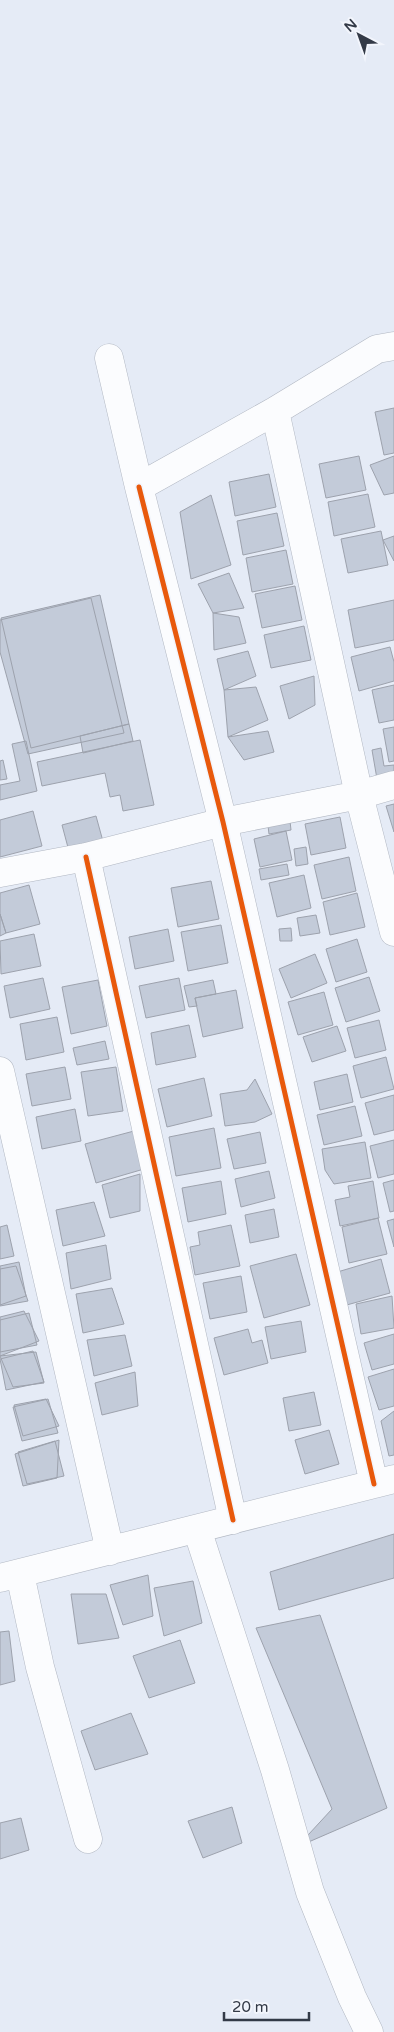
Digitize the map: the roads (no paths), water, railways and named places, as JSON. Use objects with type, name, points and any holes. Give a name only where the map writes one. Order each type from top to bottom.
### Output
[{"type":"street","points":[[139,487],[274,411],[377,348],[394,346]]},
{"type":"street","points":[[88,1838],[40,1667],[10,1576],[384,1482],[139,487],[109,358]]},
{"type":"street","points":[[274,411],[358,795],[394,932]]},
{"type":"street","points":[[0,873],[86,857],[223,822],[358,795],[394,785]]},
{"type":"street","points":[[86,857],[233,1520]]},
{"type":"street","points":[[0,1071],[110,1551]]},
{"type":"street","points":[[197,1529],[275,1770],[310,1892],[352,1997],[369,2032]]}]
